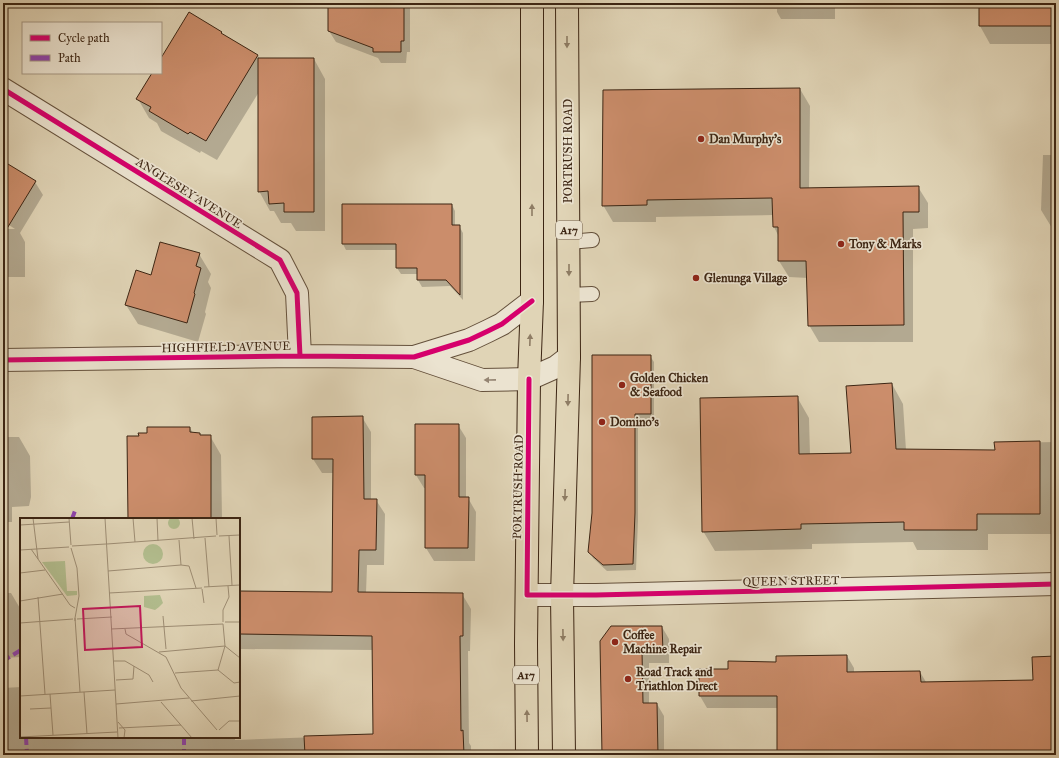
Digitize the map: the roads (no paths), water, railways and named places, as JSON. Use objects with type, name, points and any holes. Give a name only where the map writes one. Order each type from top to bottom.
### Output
[{"type":"highway","name":"PORTRUSH ROAD","points":[[527,755],[526,644],[529,379],[532,301],[532,3]]},
{"type":"highway","name":"PORTRUSH ROAD","points":[[564,755],[562,596],[569,357],[567,3]]},
{"type":"street","name":"ANGLESEY AVENUE","points":[[3,89],[280,260],[297,293],[300,356]]},
{"type":"street","name":"HIGHFIELD AVENUE","points":[[3,360],[300,356],[414,357],[469,340],[488,331],[502,324],[532,301]]},
{"type":"street","name":"HIGHFIELD AVENUE","points":[[414,357],[482,380],[529,379],[556,367],[569,357]]},
{"type":"street","name":"QUEEN STREET","points":[[527,595],[562,596],[1056,584]]},
{"type":"lane","points":[[532,59],[538,3]]},
{"type":"lane","points":[[569,242],[592,240]]},
{"type":"lane","points":[[569,295],[592,294]]},
{"type":"place","name":"Dan Murphy's","points":[[701,139]]},
{"type":"place","name":"Tony & Marks","points":[[841,244]]},
{"type":"place","name":"Glenunga Village","points":[[696,278]]},
{"type":"place","name":"Golden Chicken & Seafood","points":[[622,385]]},
{"type":"place","name":"Domino's","points":[[602,422]]},
{"type":"place","name":"Coffee Machine Repair","points":[[615,642]]},
{"type":"place","name":"Road Track and Triathlon Direct","points":[[628,679]]}]
